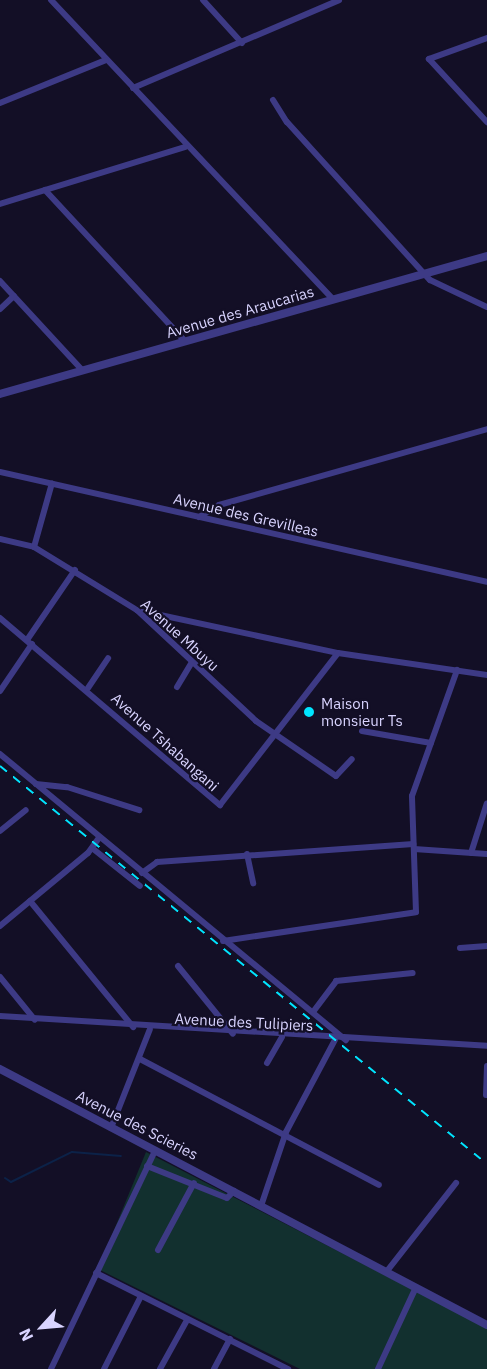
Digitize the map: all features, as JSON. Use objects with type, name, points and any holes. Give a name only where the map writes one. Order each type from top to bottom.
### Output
[{"type":"street","points":[[51,0],[185,147],[201,158],[333,299]]},
{"type":"street","points":[[203,0],[242,42]]},
{"type":"street","points":[[133,88],[339,0]]},
{"type":"street","points":[[486,119],[429,59],[487,38]]},
{"type":"street","points":[[0,103],[106,60]]},
{"type":"street","points":[[273,100],[287,122],[438,286],[487,307]]},
{"type":"street","points":[[0,204],[185,147]]},
{"type":"street","points":[[45,190],[185,341]]},
{"type":"street","name":"Avenue des Araucarias","points":[[0,394],[487,255]]},
{"type":"street","points":[[0,281],[82,370]]},
{"type":"street","points":[[0,309],[14,296]]},
{"type":"street","points":[[199,517],[219,505],[487,429]]},
{"type":"street","name":"Avenue des Grevilleas","points":[[0,472],[487,582]]},
{"type":"street","points":[[34,547],[52,483]]},
{"type":"street","name":"Avenue Mbuyu","points":[[0,538],[34,547],[137,610],[276,736],[336,776],[352,759]]},
{"type":"street","points":[[0,691],[75,570]]},
{"type":"street","points":[[137,610],[338,652],[487,675]]},
{"type":"street","name":"Avenue Tshabangani","points":[[0,618],[88,688],[220,805],[276,736],[338,652]]},
{"type":"street","points":[[88,688],[108,658]]},
{"type":"street","points":[[177,687],[192,662]]},
{"type":"street","points":[[223,940],[407,914],[417,910],[412,796],[457,670]]},
{"type":"street","points":[[362,731],[431,743]]},
{"type":"street","points":[[0,754],[347,1041]]},
{"type":"street","points":[[35,784],[67,787],[139,810]]},
{"type":"street","points":[[471,853],[487,803]]},
{"type":"street","points":[[0,831],[27,810]]},
{"type":"street","points":[[0,926],[92,848],[99,838]]},
{"type":"street","points":[[142,873],[157,861],[247,854],[413,846],[487,854]]},
{"type":"street","points":[[92,848],[140,886]]},
{"type":"street","points":[[247,854],[253,883]]},
{"type":"street","points":[[30,901],[133,1027]]},
{"type":"street","points":[[460,948],[487,946]]},
{"type":"street","points":[[178,966],[233,1034]]},
{"type":"street","points":[[313,1012],[336,981],[413,973]]},
{"type":"street","points":[[0,977],[35,1020]]},
{"type":"street","name":"Avenue des Tulipiers","points":[[0,1016],[150,1029],[347,1041],[487,1046]]},
{"type":"street","points":[[111,1128],[150,1029]]},
{"type":"street","points":[[267,1063],[282,1037]]},
{"type":"street","points":[[261,1206],[286,1132],[335,1040]]},
{"type":"street","points":[[140,1059],[286,1132],[379,1185]]},
{"type":"street","points":[[486,1095],[487,1066]]},
{"type":"street","name":"Avenue des Scieries","points":[[0,1069],[487,1325]]},
{"type":"street","points":[[53,1368],[155,1151]]},
{"type":"street","points":[[147,1166],[227,1198],[234,1191]]},
{"type":"street","points":[[158,1250],[194,1183]]},
{"type":"street","points":[[387,1271],[456,1183]]},
{"type":"street","points":[[96,1273],[288,1369]]},
{"type":"street","points":[[378,1369],[416,1287]]},
{"type":"street","points":[[104,1369],[141,1296]]},
{"type":"street","points":[[160,1369],[187,1320]]},
{"type":"street","points":[[214,1369],[230,1339]]},
{"type":"street","points":[[269,1369],[273,1361]]},
{"type":"green space","points":[[146,1152],[487,1328],[487,1369],[300,1369],[98,1269]]},
{"type":"waterway","points":[[5,1178],[11,1182],[72,1152],[121,1156]]},
{"type":"railway","points":[[0,766],[487,1164]]},
{"type":"place","name":"Maison monsieur Ts","points":[[309,712]]}]
